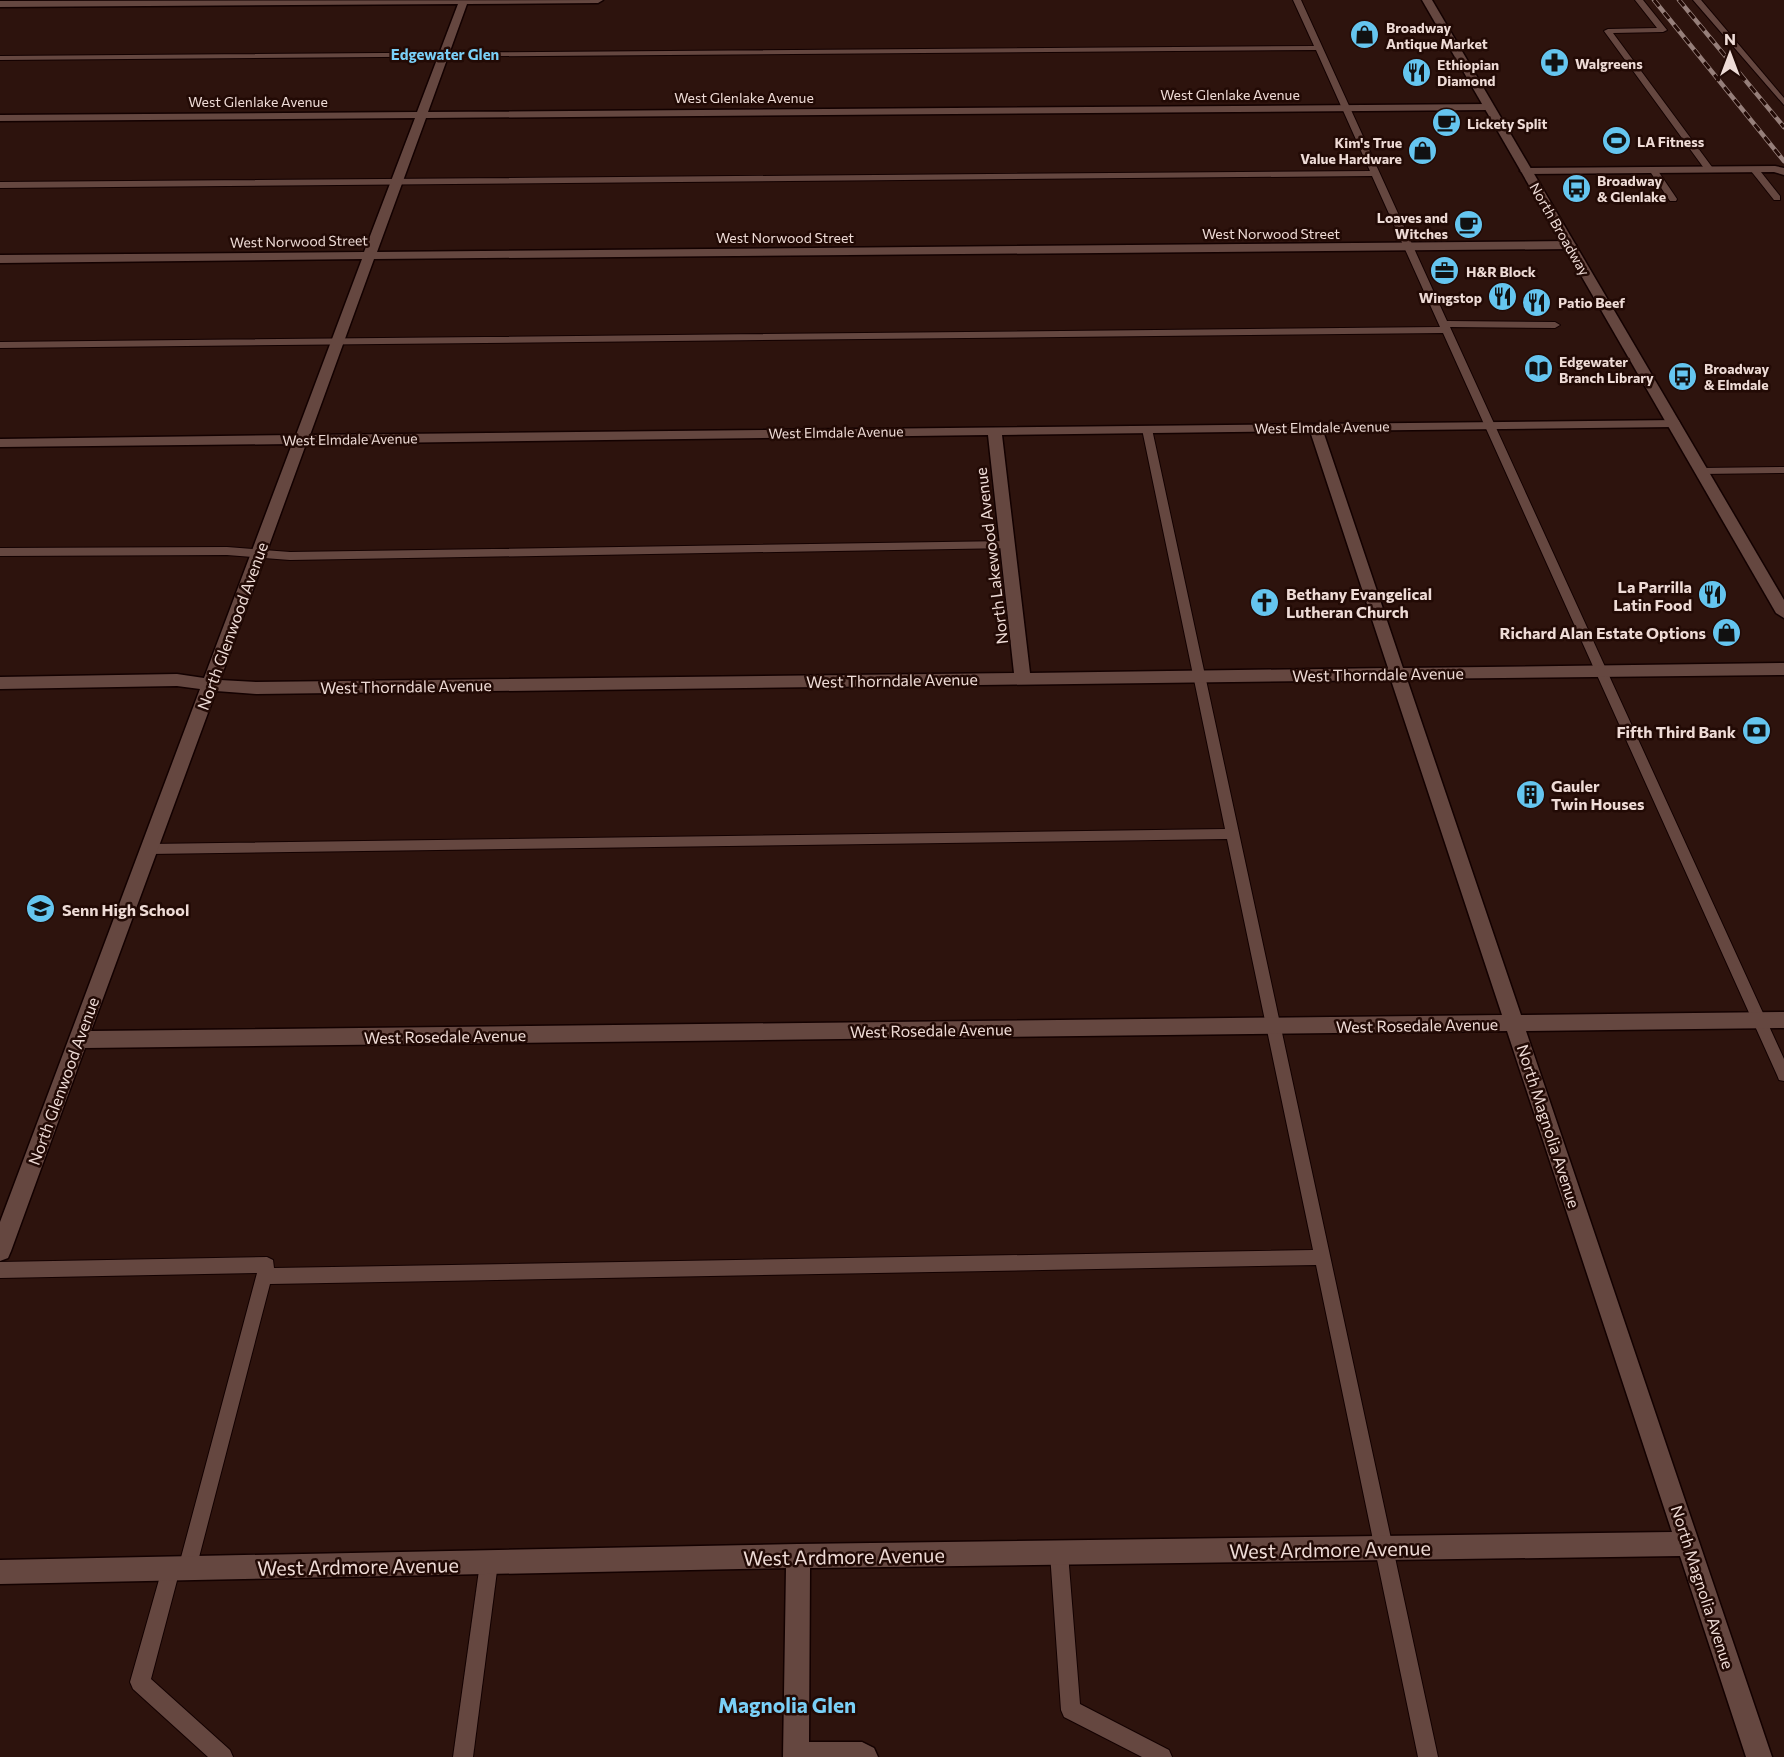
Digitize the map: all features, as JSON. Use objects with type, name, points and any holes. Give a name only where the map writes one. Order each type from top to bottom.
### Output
[{"type":"street","name":"North Glenwood Avenue","points":[[0,1251],[464,0]]},
{"type":"street","points":[[0,4],[598,0]]},
{"type":"street","name":"North Broadway","points":[[1427,0],[1784,613]]},
{"type":"street","name":"West Glenlake Avenue","points":[[0,118],[1489,107]]},
{"type":"street","points":[[1526,171],[1781,168]]},
{"type":"street","name":"West Norwood Street","points":[[0,259],[1570,245]]},
{"type":"street","name":"West Elmdale Avenue","points":[[0,443],[1673,423]]},
{"type":"street","name":"North Magnolia Avenue","points":[[1315,427],[1760,1757]]},
{"type":"street","name":"North Lakewood Avenue","points":[[994,430],[1023,678]]},
{"type":"street","name":"West Thorndale Avenue","points":[[0,683],[177,680],[256,688],[1784,669]]},
{"type":"street","name":"West Rosedale Avenue","points":[[78,1040],[1784,1020]]},
{"type":"street","name":"West Ardmore Avenue","points":[[0,1572],[798,1556],[1688,1544]]},
{"type":"street","points":[[798,1556],[796,1756],[862,1755],[865,1757]]},
{"type":"lane","points":[[1297,0],[1784,1075]]},
{"type":"lane","points":[[1640,0],[1663,30],[1608,31],[1709,169]]},
{"type":"lane","points":[[1697,0],[1784,103]]},
{"type":"lane","points":[[0,58],[1319,48]]},
{"type":"lane","points":[[1754,169],[1777,198]]},
{"type":"lane","points":[[1653,170],[1673,199]]},
{"type":"lane","points":[[0,185],[1375,173]]},
{"type":"lane","points":[[0,345],[1555,325]]},
{"type":"lane","points":[[1147,429],[1428,1757]]},
{"type":"lane","points":[[1701,471],[1784,470]]},
{"type":"lane","points":[[0,552],[227,551],[291,556],[1008,545]]},
{"type":"lane","points":[[149,849],[1233,834]]},
{"type":"lane","points":[[264,1276],[1323,1257]]},
{"type":"lane","points":[[0,1270],[267,1265],[179,1569],[140,1682],[223,1757]]},
{"type":"lane","points":[[1059,1553],[1071,1710],[1162,1757]]},
{"type":"lane","points":[[463,1757],[489,1563]]},
{"type":"railway","points":[[1654,0],[1784,161]]},
{"type":"railway","points":[[1679,0],[1784,127]]},
{"type":"place","name":"Broadway Antique Market","points":[[1365,35]]},
{"type":"place","name":"Walgreens","points":[[1554,63]]},
{"type":"place","name":"Ethiopian Diamond","points":[[1416,72]]},
{"type":"place","name":"Lickety Split","points":[[1446,123]]},
{"type":"place","name":"LA Fitness","points":[[1616,141]]},
{"type":"place","name":"Kim's True Value Hardware","points":[[1423,150]]},
{"type":"place","name":"Broadway & Glenlake","points":[[1576,188]]},
{"type":"place","name":"Loaves and Witches","points":[[1469,225]]},
{"type":"place","name":"H&R Block","points":[[1445,271]]},
{"type":"place","name":"Wingstop","points":[[1503,297]]},
{"type":"place","name":"Patio Beef","points":[[1537,302]]},
{"type":"place","name":"Edgewater Branch Library","points":[[1538,369]]},
{"type":"place","name":"Broadway & Elmdale","points":[[1683,376]]},
{"type":"place","name":"La Parrilla Latin Food","points":[[1713,595]]},
{"type":"place","name":"Bethany Evangelical Lutheran Church","points":[[1265,602]]},
{"type":"place","name":"Richard Alan Estate Options","points":[[1727,632]]},
{"type":"place","name":"Fifth Third Bank","points":[[1757,731]]},
{"type":"place","name":"Gauler Twin Houses","points":[[1530,794]]},
{"type":"place","name":"Senn High School","points":[[41,909]]},
{"type":"district","name":"Edgewater Glen","points":[[445,54]]},
{"type":"district","name":"Magnolia Glen","points":[[787,1704]]}]
